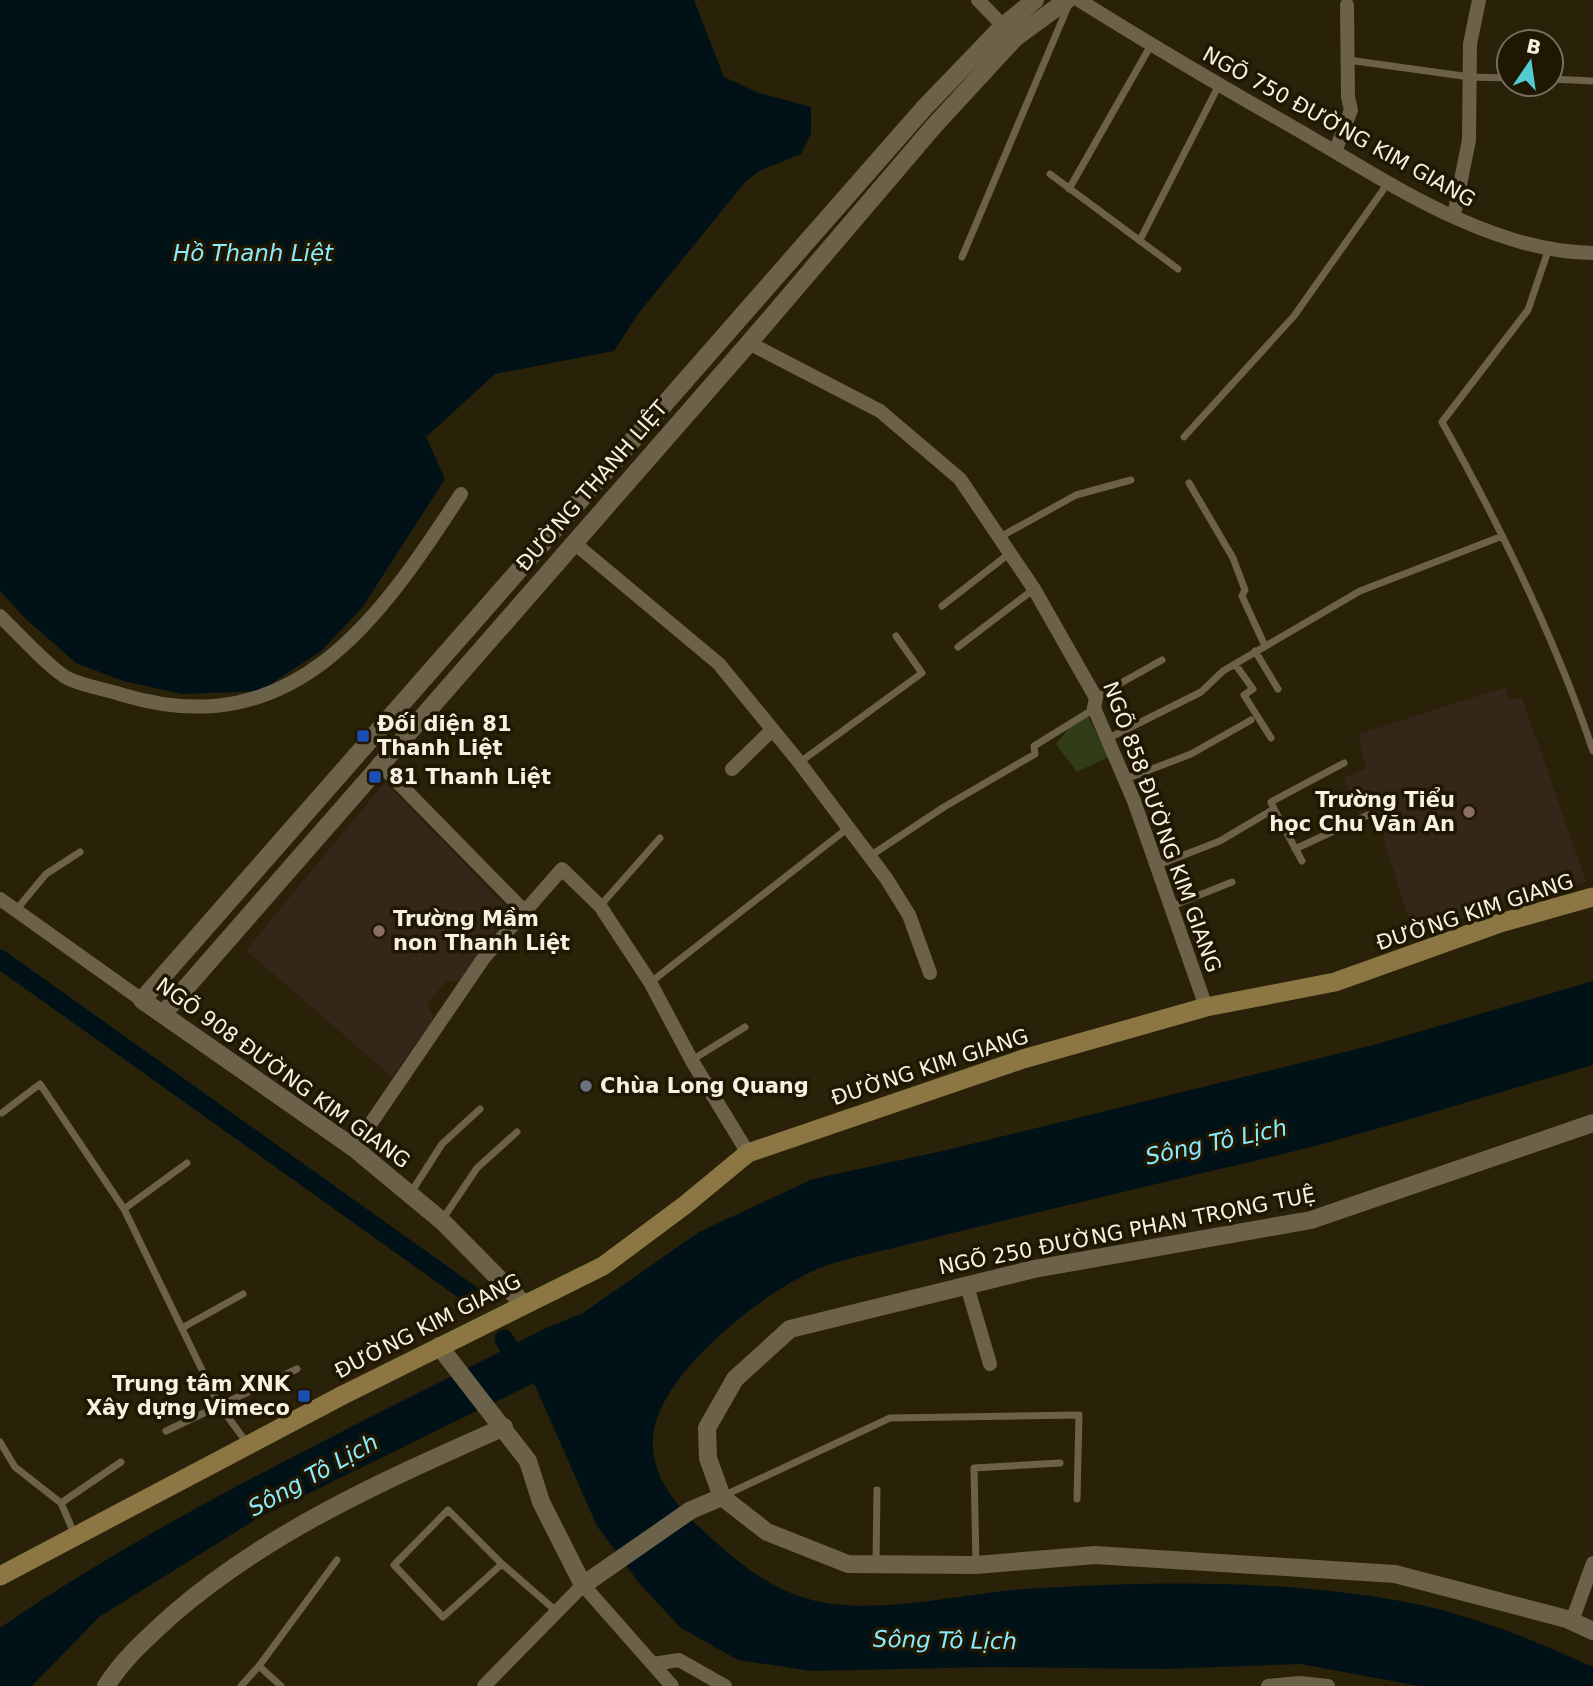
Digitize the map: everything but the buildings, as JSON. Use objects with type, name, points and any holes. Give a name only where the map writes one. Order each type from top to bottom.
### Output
[{"type":"main road","name":"ĐƯỜNG KIM GIANG","points":[[0,1576],[439,1346],[603,1266],[685,1205],[748,1153],[1023,1059],[1206,1007],[1335,982],[1500,923],[1593,897]]},
{"type":"street","points":[[978,0],[1009,32]]},
{"type":"street","name":"ĐƯỜNG THANH LIỆT","points":[[163,1014],[573,542],[750,343],[925,137],[1035,0]]},
{"type":"street","name":"ĐƯỜNG THANH LIỆT","points":[[142,1000],[925,107],[1009,32],[1069,0]]},
{"type":"street","name":"NGÕ 750 ĐƯỜNG KIM GIANG","points":[[1079,0],[1335,152],[1487,232],[1548,251],[1593,253]]},
{"type":"street","points":[[1454,215],[1469,140],[1470,44],[1479,0]]},
{"type":"street","points":[[1335,152],[1351,110],[1348,97],[1347,5]]},
{"type":"street","name":"NGÕ 858 ĐƯỜNG KIM GIANG","points":[[750,343],[880,411],[960,479],[1000,537],[1034,589],[1095,703],[1158,865],[1206,1007]]},
{"type":"street","points":[[0,616],[66,677],[156,705],[225,707],[278,692],[347,646],[429,544],[461,494]]},
{"type":"street","points":[[573,542],[719,664],[799,762],[870,856],[909,915],[930,972]]},
{"type":"street","points":[[732,769],[772,730]]},
{"type":"street","points":[[379,764],[524,911]]},
{"type":"street","points":[[354,1148],[483,960],[562,869],[600,906],[650,982],[692,1061],[748,1153]]},
{"type":"street","name":"NGÕ 908 ĐƯỜNG KIM GIANG","points":[[0,899],[354,1148],[442,1221],[523,1303]]},
{"type":"street","name":"NGÕ 250 ĐƯỜNG PHAN TRỌNG TUỆ","points":[[722,1497],[708,1458],[707,1428],[735,1379],[790,1329],[1034,1269],[1311,1220],[1593,1122]]},
{"type":"street","points":[[967,1286],[990,1364]]},
{"type":"street","points":[[439,1346],[500,1421],[528,1461],[541,1502],[583,1585],[672,1686]]},
{"type":"street","points":[[106,1686],[124,1658],[213,1580],[341,1502],[500,1421]]},
{"type":"street","points":[[484,1686],[555,1610],[603,1568],[691,1510],[722,1497],[767,1532],[848,1564],[976,1565],[1095,1555],[1395,1574],[1572,1621],[1593,1631]]},
{"type":"street","points":[[1572,1621],[1593,1563]]},
{"type":"street","points":[[653,1664],[680,1660],[725,1686]]},
{"type":"street","points":[[1268,1686],[1300,1683],[1328,1686]]},
{"type":"lane","points":[[962,257],[1069,0]]},
{"type":"lane","points":[[1069,189],[1151,45]]},
{"type":"lane","points":[[1348,60],[1470,77],[1495,78]]},
{"type":"lane","points":[[1565,80],[1593,81]]},
{"type":"lane","points":[[1140,240],[1219,85]]},
{"type":"lane","points":[[1050,174],[1178,268]]},
{"type":"lane","points":[[1184,437],[1294,316],[1388,182]]},
{"type":"lane","points":[[1548,251],[1528,310],[1442,422],[1487,503],[1500,537],[1570,684],[1593,751]]},
{"type":"lane","points":[[1000,537],[1076,495],[1131,480]]},
{"type":"lane","points":[[1189,483],[1233,558],[1245,590],[1242,596],[1265,646]]},
{"type":"lane","points":[[1109,738],[1201,692],[1255,651],[1360,591],[1500,537]]},
{"type":"lane","points":[[943,606],[1010,553]]},
{"type":"lane","points":[[958,647],[1034,589]]},
{"type":"lane","points":[[799,762],[922,673],[896,636]]},
{"type":"lane","points":[[1255,651],[1278,689]]},
{"type":"lane","points":[[870,856],[944,807],[1035,754],[1034,746],[1162,660]]},
{"type":"lane","points":[[1235,664],[1253,689],[1244,695],[1271,737]]},
{"type":"lane","points":[[1126,779],[1191,754],[1251,720]]},
{"type":"lane","points":[[1302,861],[1271,802],[1344,763]]},
{"type":"lane","points":[[1158,865],[1220,841],[1274,809]]},
{"type":"lane","points":[[1295,849],[1368,815]]},
{"type":"lane","points":[[650,982],[848,828]]},
{"type":"lane","points":[[600,906],[660,838]]},
{"type":"lane","points":[[16,910],[47,874],[80,852]]},
{"type":"lane","points":[[1172,906],[1232,882]]},
{"type":"lane","points":[[692,1061],[745,1027]]},
{"type":"lane","points":[[2,1113],[40,1084],[124,1209],[219,1405],[250,1446]]},
{"type":"lane","points":[[410,1195],[442,1144],[480,1109]]},
{"type":"lane","points":[[442,1221],[477,1168],[517,1132]]},
{"type":"lane","points":[[124,1209],[187,1163]]},
{"type":"lane","points":[[183,1328],[243,1294]]},
{"type":"lane","points":[[166,1431],[297,1369]]},
{"type":"lane","points":[[722,1497],[890,1418],[1079,1415],[1077,1499]]},
{"type":"lane","points":[[0,1442],[15,1467],[61,1503],[76,1537]]},
{"type":"lane","points":[[61,1503],[121,1462]]},
{"type":"lane","points":[[976,1565],[974,1468],[1060,1463]]},
{"type":"lane","points":[[876,1565],[877,1490]]},
{"type":"lane","points":[[502,1564],[443,1617],[394,1565],[449,1510],[502,1564],[555,1610]]},
{"type":"lane","points":[[241,1686],[260,1666],[337,1560]]},
{"type":"lane","points":[[260,1666],[281,1686]]},
{"type":"shaded area","name":"Trường Tiểu học Chu Văn An","points":[[1506,687],[1509,700],[1522,697],[1586,882],[1413,934],[1375,810],[1358,814],[1344,777],[1366,769],[1358,734]]},
{"type":"shaded area","name":"Trường Mầm non Thanh Liệt","points":[[385,782],[511,912],[458,982],[446,981],[427,1005],[434,1018],[392,1077],[246,950]]},
{"type":"green space","points":[[1088,716],[1108,757],[1077,772],[1056,744],[1071,726]]},
{"type":"water","name":"Hồ Thanh Liệt","points":[[0,0],[694,0],[724,77],[759,93],[811,107],[811,133],[801,154],[759,171],[746,181],[638,314],[614,351],[495,374],[426,437],[445,479],[362,608],[321,651],[260,691],[182,694],[123,681],[76,663],[26,619],[0,591]]},
{"type":"water","name":"Sông Tô Lịch","points":[[1593,981],[1593,1065],[1322,1144],[860,1256],[815,1270],[741,1317],[692,1363],[672,1389],[659,1414],[653,1450],[664,1483],[676,1503],[692,1520],[723,1549],[756,1574],[773,1585],[812,1600],[859,1606],[885,1605],[1015,1590],[1132,1584],[1224,1584],[1316,1590],[1430,1607],[1501,1629],[1593,1667],[1593,1686],[1419,1686],[1301,1664],[1163,1669],[989,1667],[811,1671],[738,1660],[681,1628],[639,1583],[597,1526],[534,1383],[258,1518],[99,1617],[32,1686],[0,1686],[0,1628],[65,1585],[131,1545],[267,1470],[544,1329],[583,1313],[699,1232],[813,1179],[947,1150],[1377,1044]]},
{"type":"waterway","points":[[0,959],[474,1297]]},
{"type":"waterway","points":[[504,1339],[522,1368]]},
{"type":"place","name":"Đối diện 81 Thanh Liệt","points":[[363,736]]},
{"type":"place","name":"81 Thanh Liệt","points":[[375,777]]},
{"type":"place","name":"Trường Tiểu học Chu Văn An","points":[[1469,812]]},
{"type":"place","name":"Trường Mầm non Thanh Liệt","points":[[379,931]]},
{"type":"place","name":"Chùa Long Quang","points":[[586,1086]]},
{"type":"place","name":"Trung tâm XNK Xây dựng Vimeco","points":[[304,1396]]}]
